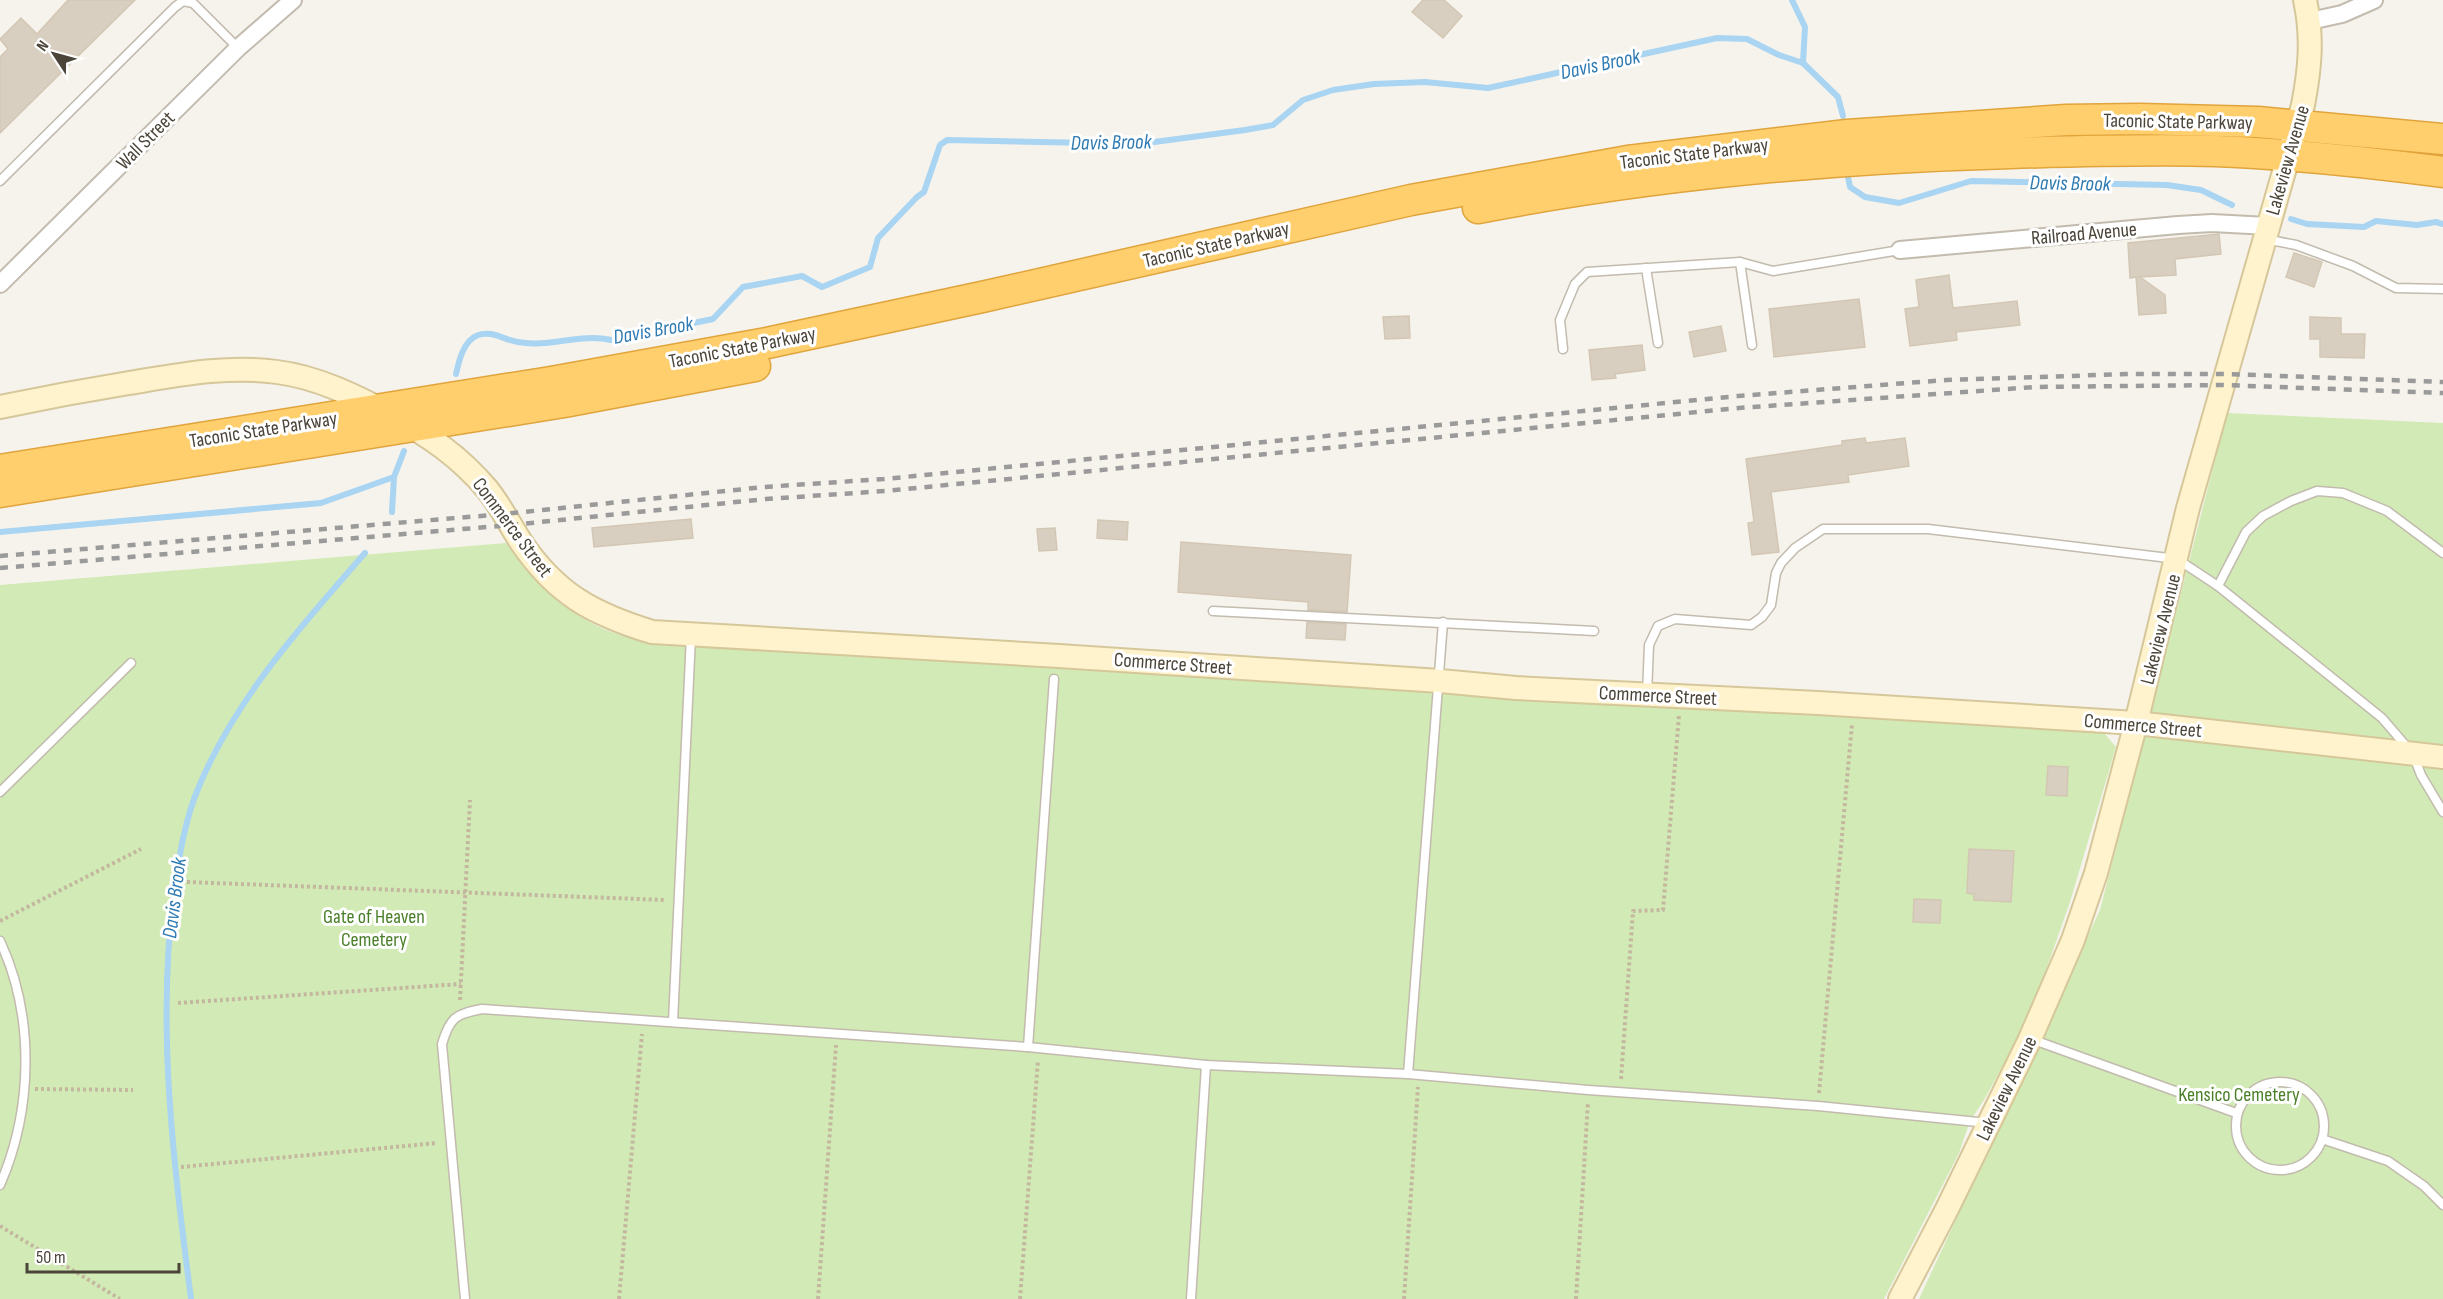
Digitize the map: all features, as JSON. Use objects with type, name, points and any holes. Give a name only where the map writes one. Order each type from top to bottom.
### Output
[{"type":"highway","name":"Taconic State Parkway","points":[[0,470],[380,410],[767,343],[1411,200],[1628,161],[1847,135],[2024,123],[2139,119],[2223,120],[2443,139]]},
{"type":"highway","name":"Taconic State Parkway","points":[[0,492],[564,402],[780,362],[1425,218],[1640,181],[1786,164],[1932,155],[2161,150],[2223,151],[2289,156],[2443,172]]},
{"type":"street","name":"Wall Street","points":[[0,284],[238,48],[293,0]]},
{"type":"street","points":[[2308,10],[2342,14],[2374,0]]},
{"type":"street","name":"Lakeview Avenue","points":[[1900,1299],[2055,986],[2096,873],[2136,723],[2188,508],[2298,125],[2310,72],[2312,46],[2308,10]]},
{"type":"street","name":"Railroad Avenue","points":[[1900,250],[2178,225],[2267,232]]},
{"type":"street","name":"Commerce Street","points":[[0,407],[174,376],[251,369],[305,378],[337,389],[412,426],[443,446],[467,466],[489,492],[533,558],[554,581],[578,601],[616,621],[652,632],[1047,655],[1516,688],[1681,695],[2136,723],[2443,756]]},
{"type":"lane","points":[[0,181],[183,1],[194,3],[238,48]]},
{"type":"lane","points":[[2267,232],[2353,266],[2396,288],[2443,290]]},
{"type":"lane","points":[[1563,349],[1560,320],[1575,284],[1587,272],[1740,261],[1773,271],[1900,250]]},
{"type":"lane","points":[[1740,261],[1752,345]]},
{"type":"lane","points":[[1646,268],[1658,343]]},
{"type":"lane","points":[[2218,585],[2246,532],[2263,516],[2291,501],[2317,491],[2343,493],[2387,511],[2443,553]]},
{"type":"lane","points":[[1647,694],[1649,645],[1658,626],[1675,618],[1751,625],[1762,617],[1771,605],[1776,573],[1781,563],[1795,548],[1823,529],[1928,529],[2177,559],[2218,585],[2382,718],[2413,754],[2421,775],[2443,812]]},
{"type":"lane","points":[[1213,611],[1594,631]]},
{"type":"lane","points":[[1408,1074],[1443,622]]},
{"type":"lane","points":[[673,1022],[691,636]]},
{"type":"lane","points":[[0,792],[130,663]]},
{"type":"lane","points":[[1028,1047],[1054,679]]},
{"type":"lane","points":[[0,941],[21,1009],[26,1089],[18,1130],[0,1185]]},
{"type":"lane","points":[[465,1299],[442,1044],[447,1027],[460,1013],[482,1009],[1028,1047],[1206,1065],[1408,1074],[1419,1077],[1818,1106],[1989,1123]]},
{"type":"lane","points":[[2030,1039],[2236,1113]]},
{"type":"lane","points":[[1191,1299],[1206,1065]]},
{"type":"lane","points":[[2283,1081],[2304,1089],[2316,1099],[2321,1108],[2324,1123],[2322,1139],[2317,1150],[2306,1162],[2291,1169],[2276,1171],[2256,1164],[2244,1154],[2238,1144],[2235,1129],[2236,1113],[2248,1094],[2267,1083],[2283,1081]]},
{"type":"lane","points":[[2322,1139],[2388,1161],[2424,1186],[2443,1205]]},
{"type":"path","points":[[1620,1092],[1633,911],[1664,910],[1681,695]]},
{"type":"path","points":[[1818,1106],[1854,705]]},
{"type":"path","points":[[460,1013],[470,800]]},
{"type":"path","points":[[0,921],[141,849]]},
{"type":"path","points":[[187,882],[678,901]]},
{"type":"path","points":[[178,1003],[461,984]]},
{"type":"path","points":[[620,1299],[643,1021]]},
{"type":"path","points":[[818,1299],[837,1034]]},
{"type":"path","points":[[1020,1299],[1039,1049]]},
{"type":"path","points":[[1404,1299],[1419,1077]]},
{"type":"path","points":[[26,1089],[133,1090]]},
{"type":"path","points":[[1576,1299],[1588,1090]]},
{"type":"path","points":[[181,1167],[450,1142]]},
{"type":"path","points":[[0,1227],[120,1299]]},
{"type":"green space","name":"Kensico Cemetery","points":[[2227,413],[2443,423],[2443,1299],[1919,1299],[2100,910]]},
{"type":"green space","name":"Gate of Heaven Cemetery","points":[[506,543],[547,588],[582,617],[595,625],[631,638],[668,644],[1808,711],[2104,733],[2116,747],[2070,902],[2045,973],[2013,1047],[1970,1121],[1959,1153],[1884,1299],[0,1299],[0,585]]},
{"type":"building","points":[[68,0],[135,0],[0,133],[0,57],[8,49],[0,39],[21,18],[37,34]]},
{"type":"building","points":[[1423,0],[1444,0],[1462,16],[1443,38],[1412,12]]},
{"type":"building","points":[[2219,234],[2221,254],[2175,259],[2176,275],[2140,277],[2165,295],[2166,313],[2139,315],[2136,277],[2130,278],[2128,243]]},
{"type":"building","points":[[2294,253],[2322,262],[2314,287],[2286,277]]},
{"type":"building","points":[[1949,275],[1953,308],[2017,301],[2020,325],[1956,332],[1957,340],[1910,346],[1905,309],[1919,307],[1916,280]]},
{"type":"building","points":[[1859,299],[1865,347],[1774,357],[1769,309]]},
{"type":"building","points":[[1409,316],[1410,338],[1385,339],[1383,317]]},
{"type":"building","points":[[2310,317],[2341,318],[2341,334],[2365,334],[2364,358],[2320,357],[2320,339],[2310,339]]},
{"type":"building","points":[[1721,326],[1726,351],[1694,357],[1689,332]]},
{"type":"building","points":[[1642,345],[1645,370],[1615,374],[1616,378],[1592,380],[1589,350]]},
{"type":"building","points":[[1865,438],[1866,443],[1905,438],[1909,466],[1848,475],[1849,482],[1771,492],[1779,552],[1752,555],[1748,523],[1754,522],[1746,459],[1842,445],[1842,441]]},
{"type":"building","points":[[691,519],[693,538],[594,547],[592,528]]},
{"type":"building","points":[[1098,520],[1128,522],[1127,540],[1097,538]]},
{"type":"building","points":[[1055,528],[1057,550],[1039,551],[1037,529]]},
{"type":"building","points":[[1181,542],[1351,555],[1347,612],[1308,610],[1308,602],[1178,592]]},
{"type":"building","points":[[1307,622],[1346,624],[1345,640],[1306,638]]},
{"type":"building","points":[[2048,766],[2068,767],[2067,796],[2046,795]]},
{"type":"building","points":[[1969,849],[2014,851],[2011,902],[1974,900],[1974,894],[1967,893]]},
{"type":"building","points":[[1914,899],[1941,900],[1940,923],[1913,922]]},
{"type":"waterway","points":[[1792,0],[1805,27],[1803,63]]},
{"type":"waterway","name":"Davis Brook","points":[[456,374],[465,347],[478,335],[493,334],[513,341],[530,343],[588,338],[611,340],[713,319],[743,287],[802,276],[822,287],[870,267],[878,238],[924,192],[940,145],[947,140],[1139,144],[1245,130],[1273,125],[1303,100],[1333,90],[1374,84],[1425,82],[1488,88],[1717,38],[1747,39],[1779,55],[1803,63],[1838,97],[1843,116]]},
{"type":"waterway","name":"Davis Brook","points":[[1848,177],[1850,187],[1865,197],[1899,203],[1971,181],[2167,185],[2201,190],[2232,205]]},
{"type":"waterway","name":"Davis Brook","points":[[2291,219],[2307,224],[2364,227],[2376,221],[2417,225],[2436,222],[2443,224]]},
{"type":"waterway","name":"Davis Brook","points":[[392,512],[394,477],[404,451]]},
{"type":"waterway","points":[[0,532],[321,503],[394,477]]},
{"type":"waterway","name":"Davis Brook","points":[[191,1299],[173,1147],[167,1045],[169,943],[183,838],[200,784],[233,720],[296,634],[365,553]]},
{"type":"railway","points":[[0,556],[504,514],[764,487],[884,479],[1738,396],[1946,380],[2130,374],[2226,374],[2443,382]]},
{"type":"railway","points":[[0,568],[511,525],[766,499],[885,491],[1739,408],[2035,387],[2223,385],[2443,393]]}]
